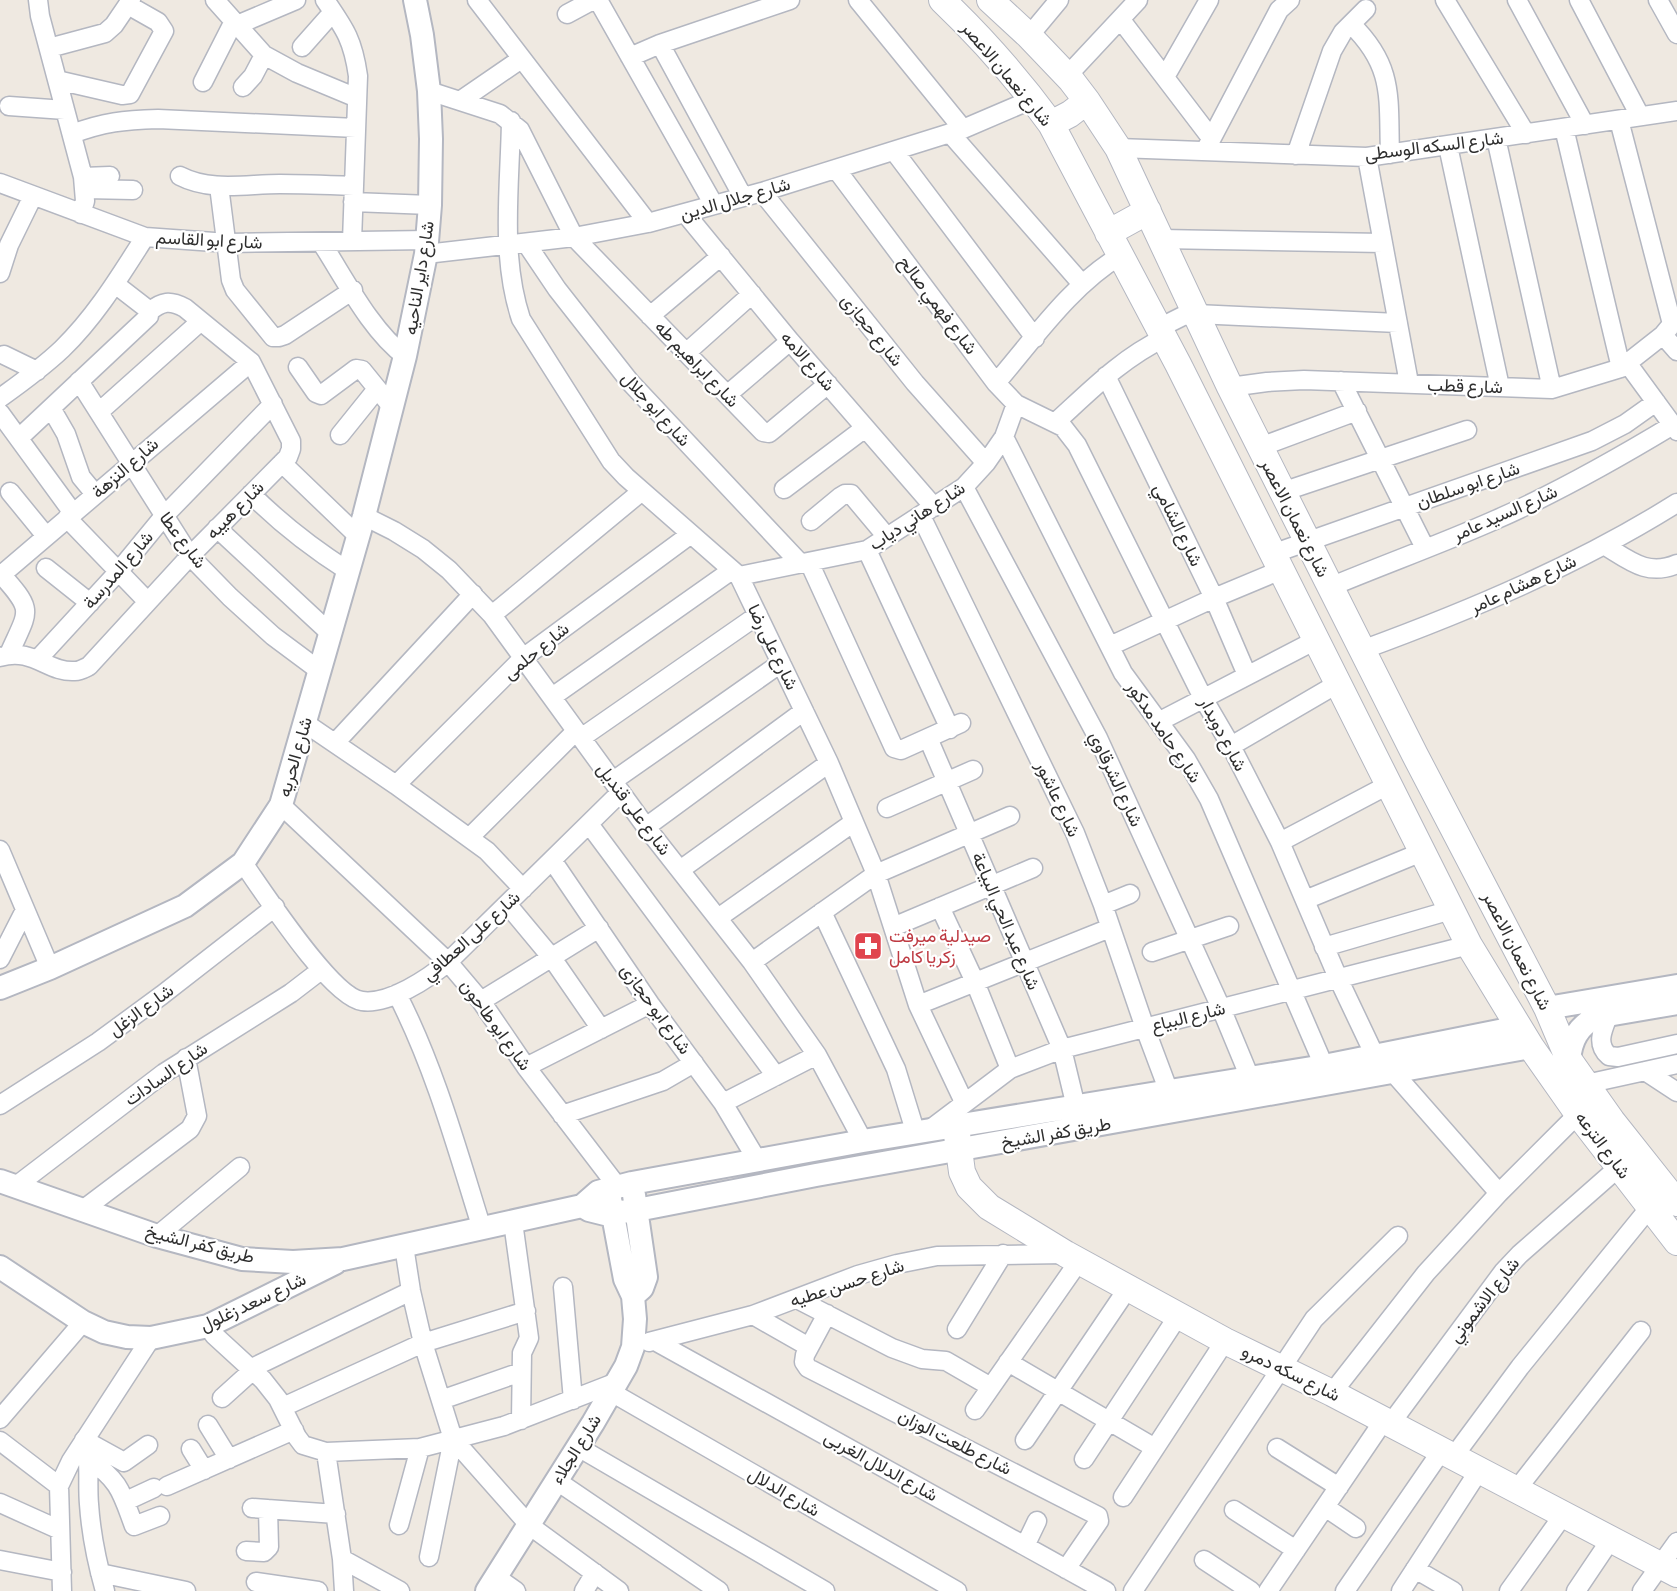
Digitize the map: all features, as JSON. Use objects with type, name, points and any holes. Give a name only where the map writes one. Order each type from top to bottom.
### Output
[{"type":"main road","name":"شارع نعمان الاعصر","points":[[942,0],[978,35],[1051,123],[1178,364],[1469,945],[1525,1037]]},
{"type":"main road","name":"شارع نعمان الاعصر","points":[[990,0],[1069,78],[1118,148],[1230,387],[1415,755],[1547,1008],[1569,1060]]},
{"type":"main road","points":[[1034,101],[1069,78]]},
{"type":"main road","points":[[1051,123],[1070,114],[1087,101]]},
{"type":"main road","points":[[1108,233],[1148,211]]},
{"type":"main road","points":[[1178,364],[1212,349]]},
{"type":"main road","points":[[1384,778],[1415,755]]},
{"type":"main road","name":"شارع الترعه","points":[[1525,1037],[1578,1114],[1677,1240]]},
{"type":"main road","name":"شارع الترعه","points":[[1569,1060],[1612,1121],[1677,1203]]},
{"type":"main road","name":"شارع سكه دمرو","points":[[956,1139],[962,1172],[969,1186],[990,1207],[1072,1258],[1225,1341],[1387,1421],[1668,1569]]},
{"type":"street","points":[[38,0],[84,183],[85,201],[81,214]]},
{"type":"street","points":[[215,0],[264,56],[297,73],[357,98]]},
{"type":"street","points":[[203,82],[236,23],[296,0]]},
{"type":"street","name":"شارع داير الناحيه","points":[[361,526],[405,357],[427,247],[431,139],[429,91],[415,0]]},
{"type":"street","points":[[477,0],[648,223]]},
{"type":"street","points":[[567,14],[593,0]]},
{"type":"street","points":[[598,0],[714,205]]},
{"type":"street","points":[[630,57],[660,44],[790,0]]},
{"type":"street","points":[[858,0],[956,131],[1082,284]]},
{"type":"street","points":[[1029,36],[1059,0]]},
{"type":"street","points":[[1069,78],[1138,0]]},
{"type":"street","points":[[1165,77],[1209,0]]},
{"type":"street","points":[[1121,20],[1165,77],[1208,144],[1279,10],[1290,0]]},
{"type":"street","points":[[1444,0],[1526,134]]},
{"type":"street","points":[[1517,0],[1585,125]]},
{"type":"street","points":[[1579,0],[1640,116]]},
{"type":"street","points":[[1658,0],[1676,31]]},
{"type":"street","points":[[49,48],[105,33],[114,25],[130,2],[158,22],[164,31],[130,94],[122,95],[57,80]]},
{"type":"street","points":[[302,47],[329,6],[347,33],[355,54],[358,76],[352,242]]},
{"type":"street","points":[[1296,155],[1332,51],[1343,32],[1366,9]]},
{"type":"street","points":[[1351,24],[1374,50],[1383,69],[1387,89],[1390,154]]},
{"type":"street","points":[[660,44],[743,197]]},
{"type":"street","points":[[243,87],[253,76],[264,56]]},
{"type":"street","points":[[460,100],[521,59]]},
{"type":"street","points":[[429,91],[500,114],[512,121]]},
{"type":"street","name":"شارع جلال الدين","points":[[427,247],[508,245],[574,237],[648,223],[836,169],[956,131],[1034,101]]},
{"type":"street","points":[[9,106],[65,110]]},
{"type":"street","name":"شارع السكه الوسطى","points":[[1118,148],[1208,144],[1296,155],[1367,156],[1448,146],[1640,116],[1676,114]]},
{"type":"street","points":[[72,134],[125,120],[158,119],[356,128]]},
{"type":"street","points":[[1619,120],[1677,351]]},
{"type":"street","name":"شارع ابراهيم طه","points":[[512,121],[527,140],[574,237],[763,432],[769,433],[828,384]]},
{"type":"street","name":"شارع على رضا","points":[[512,121],[508,245],[516,304],[521,319],[611,461],[626,477],[735,573],[758,615],[829,764],[876,874],[918,1005],[964,1102]]},
{"type":"street","points":[[1564,128],[1625,366],[1675,428]]},
{"type":"street","points":[[1496,138],[1552,389]]},
{"type":"street","points":[[1448,146],[1500,387]]},
{"type":"street","points":[[894,150],[1035,338]]},
{"type":"street","points":[[1367,156],[1409,383]]},
{"type":"street","name":"شارع فهمي صالح","points":[[836,169],[996,383],[1016,404],[1056,422]]},
{"type":"street","points":[[84,183],[110,176]]},
{"type":"street","points":[[180,176],[206,186],[281,184],[430,205]]},
{"type":"street","name":"شارع ابو القاسم","points":[[0,183],[145,237],[228,243],[352,242],[427,247]]},
{"type":"street","points":[[84,183],[133,190]]},
{"type":"street","points":[[219,186],[231,280],[235,290],[273,337],[279,338],[285,335],[353,290]]},
{"type":"street","name":"شارع حجازى","points":[[762,192],[915,383],[986,463]]},
{"type":"street","points":[[0,273],[9,245],[33,196]]},
{"type":"street","name":"شارع الامه","points":[[685,213],[790,341],[866,428],[928,512]]},
{"type":"street","points":[[0,398],[63,348],[93,314],[145,237]]},
{"type":"street","points":[[1161,239],[1383,243]]},
{"type":"street","points":[[321,242],[378,332],[405,357]]},
{"type":"street","name":"شارع ابو جلال","points":[[526,243],[557,289],[630,382],[804,562],[894,748],[901,750],[928,738]]},
{"type":"street","points":[[650,316],[721,256]]},
{"type":"street","points":[[996,383],[1082,284],[1120,256]]},
{"type":"street","points":[[115,284],[149,312]]},
{"type":"street","points":[[686,353],[752,294]]},
{"type":"street","points":[[19,438],[145,319],[149,312],[160,303],[173,302],[185,308],[251,362],[291,441],[288,457],[282,463]]},
{"type":"street","points":[[1056,422],[1106,376],[1183,316],[1196,314],[1398,323]]},
{"type":"street","points":[[99,412],[201,321]]},
{"type":"street","name":"شارع قطب","points":[[1230,387],[1267,382],[1341,381],[1552,389],[1625,366],[1671,326]]},
{"type":"street","points":[[727,395],[790,341]]},
{"type":"street","points":[[3,355],[36,371]]},
{"type":"street","name":"شارع النزهة","points":[[0,575],[251,362]]},
{"type":"street","points":[[297,367],[319,395],[324,394],[356,369],[362,370],[392,407]]},
{"type":"street","name":"شارع الشامي","points":[[1106,376],[1214,598],[1247,675]]},
{"type":"street","name":"شارع عطا","points":[[79,381],[190,556],[256,620],[320,670]]},
{"type":"street","points":[[1341,381],[1425,548]]},
{"type":"street","points":[[340,435],[377,388]]},
{"type":"street","name":"شارع ابو سلطان","points":[[1110,646],[1214,598],[1277,562],[1307,541],[1592,441],[1625,423],[1656,402]]},
{"type":"street","name":"شارع هاني دياب","points":[[735,573],[867,550],[964,487],[986,463],[1004,437],[1016,404]]},
{"type":"street","name":"شارع المدرسة","points":[[38,659],[118,572],[164,516],[273,405]]},
{"type":"street","points":[[51,408],[66,434],[81,477],[94,494]]},
{"type":"street","points":[[1260,447],[1357,411]]},
{"type":"street","points":[[0,412],[70,515],[118,572],[147,601]]},
{"type":"street","name":"شارع دويدار","points":[[1056,422],[1071,435],[1077,445],[1203,698],[1231,746],[1280,842],[1324,947],[1375,1056]]},
{"type":"street","points":[[784,489],[866,428]]},
{"type":"street","name":"شارع السيد عامر","points":[[1330,586],[1495,520],[1556,491],[1675,428]]},
{"type":"street","points":[[1282,492],[1467,430]]},
{"type":"street","name":"شارع حامد مدكور","points":[[1004,437],[1124,673],[1186,759],[1209,799],[1324,1066]]},
{"type":"street","name":"شارع هيبه","points":[[4,656],[24,655],[62,669],[76,671],[89,666],[147,601],[282,463]]},
{"type":"street","name":"شارع على قنديل","points":[[282,463],[361,526],[394,531],[423,549],[448,570],[492,615],[646,826],[752,962],[817,1055],[863,1141]]},
{"type":"street","name":"شارع الشرقاوي","points":[[964,487],[1098,738],[1221,1008],[1250,1078]]},
{"type":"street","points":[[492,615],[642,491]]},
{"type":"street","points":[[10,492],[46,536]]},
{"type":"street","points":[[251,494],[280,523],[313,549],[348,571]]},
{"type":"street","points":[[810,521],[840,497],[851,494],[887,537]]},
{"type":"street","name":"شارع هشام عامر","points":[[1362,650],[1445,620],[1525,585],[1604,545],[1677,503]]},
{"type":"street","name":"شارع عاشور","points":[[928,512],[1074,832],[1103,905],[1169,1092]]},
{"type":"street","name":"شارع الحريه","points":[[0,988],[50,968],[185,906],[243,863],[281,805],[361,526]]},
{"type":"street","points":[[217,528],[330,633]]},
{"type":"street","name":"شارع حلمى","points":[[396,785],[523,658],[691,534]]},
{"type":"street","points":[[1604,545],[1648,569],[1659,570],[1677,564]]},
{"type":"street","points":[[867,550],[956,726],[928,738]]},
{"type":"street","points":[[46,568],[90,603]]},
{"type":"street","points":[[552,697],[735,573]]},
{"type":"street","points":[[0,575],[24,601],[26,610],[24,619],[4,656]]},
{"type":"street","points":[[335,743],[472,594]]},
{"type":"street","points":[[469,838],[579,734],[758,615]]},
{"type":"street","points":[[1160,721],[1316,640]]},
{"type":"street","name":"شارع على العطافي","points":[[243,863],[321,970],[354,999],[371,1001],[397,993],[415,986],[448,962],[589,824],[617,787],[781,663]]},
{"type":"street","points":[[1231,746],[1337,684]]},
{"type":"street","points":[[646,826],[804,711]]},
{"type":"street","points":[[304,723],[396,785],[487,851],[523,889]]},
{"type":"street","name":"شارع عبد الحي البياعة","points":[[928,738],[1062,1049],[1076,1107]]},
{"type":"street","points":[[680,870],[829,764]]},
{"type":"street","points":[[887,808],[973,770]]},
{"type":"street","points":[[1280,842],[1384,778]]},
{"type":"street","name":"شارع ابو طاحون","points":[[281,805],[448,962],[481,1001],[526,1067],[619,1186]]},
{"type":"street","points":[[752,962],[876,874],[1010,816]]},
{"type":"street","points":[[718,918],[854,822]]},
{"type":"street","points":[[589,824],[776,1076]]},
{"type":"street","points":[[0,852],[50,968]]},
{"type":"street","points":[[1305,900],[1422,852]]},
{"type":"street","name":"شارع ابو حجازى","points":[[552,860],[650,1004],[723,1103],[757,1160]]},
{"type":"street","points":[[892,927],[1033,868]]},
{"type":"street","points":[[1103,905],[1130,894]]},
{"type":"street","points":[[507,904],[552,958],[601,1029]]},
{"type":"street","name":"شارع الزغل","points":[[1,1102],[98,1042],[275,907]]},
{"type":"street","points":[[940,907],[975,982],[1010,1069]]},
{"type":"street","points":[[0,959],[25,910]]},
{"type":"street","points":[[1324,947],[1451,910]]},
{"type":"street","points":[[822,912],[896,1068],[922,1133]]},
{"type":"street","points":[[1152,952],[1229,926]]},
{"type":"street","points":[[481,1001],[599,928]]},
{"type":"street","points":[[918,1005],[1110,928]]},
{"type":"street","name":"شارع البياع","points":[[922,1133],[1010,1069],[1062,1049],[1469,945]]},
{"type":"street","name":"شارع السادات","points":[[8,1184],[186,1058],[291,993],[321,970]]},
{"type":"street","points":[[1547,1008],[1677,986]]},
{"type":"street","points":[[397,993],[431,1067],[482,1229]]},
{"type":"street","points":[[1569,1060],[1570,1046],[1580,1029],[1596,1017],[1677,1003]]},
{"type":"street","points":[[526,1067],[650,1004]]},
{"type":"street","points":[[1609,1014],[1600,1039],[1602,1047],[1609,1056],[1618,1057],[1677,1044]]},
{"type":"street","name":"طريق كفر الشيخ","points":[[582,1206],[596,1212],[613,1214],[636,1210],[816,1175],[1076,1107],[1375,1056],[1525,1037]]},
{"type":"street","name":"طريق كفر الشيخ","points":[[8,1184],[158,1236],[242,1259],[293,1262],[343,1259],[582,1206],[598,1192],[619,1186],[757,1160],[922,1133],[956,1139],[1392,1071],[1525,1037]]},
{"type":"street","points":[[723,1103],[817,1055]]},
{"type":"street","points":[[84,1209],[195,1123],[197,1116],[186,1058]]},
{"type":"street","points":[[562,1115],[663,1081],[694,1063]]},
{"type":"street","points":[[1586,1084],[1677,1064]]},
{"type":"street","points":[[1392,1071],[1499,1192]]},
{"type":"street","points":[[1646,1071],[1677,1092]]},
{"type":"street","points":[[1332,1393],[1425,1273],[1499,1192],[1578,1114]]},
{"type":"street","points":[[813,1150],[816,1175]]},
{"type":"street","points":[[158,1236],[240,1167]]},
{"type":"street","name":"شارع الاشموني","points":[[1268,1591],[1338,1487],[1503,1272],[1520,1254],[1619,1167]]},
{"type":"street","name":"شارع الجلاء","points":[[619,1186],[636,1210],[646,1277],[642,1288],[633,1296]]},
{"type":"street","name":"شارع الجلاء","points":[[492,1584],[614,1387],[626,1366],[633,1347],[635,1319],[633,1296],[625,1279],[613,1214],[619,1186]]},
{"type":"street","points":[[1345,1591],[1448,1453],[1650,1207]]},
{"type":"street","points":[[513,1222],[529,1338],[522,1353],[521,1419]]},
{"type":"street","points":[[1133,1591],[1314,1318],[1398,1236]]},
{"type":"street","points":[[404,1246],[423,1343],[453,1439],[529,1525],[619,1591]]},
{"type":"street","points":[[957,1329],[1004,1254]]},
{"type":"street","name":"شارع حسن عطيه","points":[[633,1347],[753,1315],[858,1275],[897,1264],[937,1256],[1004,1254],[1072,1258]]},
{"type":"street","points":[[975,1410],[1008,1362],[1072,1258]]},
{"type":"street","name":"شارع سعد زغلول","points":[[0,1267],[82,1322],[104,1332],[128,1337],[151,1338],[208,1326],[343,1259]]},
{"type":"street","points":[[563,1287],[573,1400]]},
{"type":"street","points":[[1025,1440],[1128,1288]]},
{"type":"street","points":[[222,1398],[252,1369],[411,1291]]},
{"type":"street","points":[[797,1299],[892,1348],[922,1359],[946,1361],[991,1387]]},
{"type":"street","points":[[282,1407],[474,1318],[526,1311]]},
{"type":"street","points":[[753,1315],[809,1347],[827,1314]]},
{"type":"street","points":[[1084,1459],[1178,1316]]},
{"type":"street","points":[[0,1419],[82,1322]]},
{"type":"street","points":[[208,1326],[214,1335],[252,1369],[278,1399],[303,1445],[326,1452],[420,1448],[521,1419],[614,1387]]},
{"type":"street","points":[[1517,1489],[1641,1331]]},
{"type":"street","points":[[62,1591],[59,1486],[64,1472],[151,1338]]},
{"type":"street","name":"شارع الدلال الغربى","points":[[655,1341],[1106,1591]]},
{"type":"street","points":[[1123,1497],[1225,1341]]},
{"type":"street","name":"شارع طلعت الوزان","points":[[809,1347],[804,1359],[808,1368],[1098,1516],[1099,1521],[1066,1569]]},
{"type":"street","points":[[1008,1362],[1155,1448]]},
{"type":"street","points":[[441,1400],[522,1372]]},
{"type":"street","name":"شارع الدلال","points":[[614,1387],[957,1591]]},
{"type":"street","points":[[208,1425],[229,1459]]},
{"type":"street","points":[[126,1501],[204,1470],[294,1430]]},
{"type":"street","points":[[429,1557],[453,1439]]},
{"type":"street","points":[[84,1440],[124,1462],[129,1461],[148,1444]]},
{"type":"street","points":[[84,1440],[89,1460],[89,1505],[105,1591]]},
{"type":"street","points":[[0,1441],[59,1486]]},
{"type":"street","points":[[578,1447],[825,1591]]},
{"type":"street","points":[[399,1525],[420,1448]]},
{"type":"street","points":[[1276,1448],[1338,1487]]},
{"type":"street","points":[[191,1449],[204,1470]]},
{"type":"street","points":[[326,1452],[342,1559],[344,1591]]},
{"type":"street","points":[[89,1460],[110,1477],[126,1501],[135,1527],[160,1516]]},
{"type":"street","points":[[1401,1591],[1480,1469]]},
{"type":"street","points":[[557,1481],[719,1591]]},
{"type":"street","points":[[0,1503],[60,1530]]},
{"type":"street","points":[[1325,1507],[1356,1528]]},
{"type":"street","points":[[246,1551],[264,1552],[269,1547],[260,1508],[336,1514]]},
{"type":"street","points":[[1234,1510],[1296,1550]]},
{"type":"street","points":[[1509,1591],[1564,1514]]},
{"type":"street","points":[[1025,1546],[1038,1521]]},
{"type":"street","points":[[1576,1591],[1611,1539]]},
{"type":"street","points":[[1642,1591],[1668,1569],[1677,1542]]},
{"type":"street","points":[[342,1559],[400,1591]]},
{"type":"street","points":[[0,1560],[62,1572]]},
{"type":"street","points":[[1204,1560],[1251,1591]]},
{"type":"street","points":[[1415,1569],[1453,1591]]},
{"type":"street","points":[[100,1573],[165,1589],[186,1591]]},
{"type":"street","points":[[584,1591],[595,1573]]},
{"type":"street","points":[[256,1582],[318,1591]]},
{"type":"street","points":[[492,1584],[516,1591]]},
{"type":"place","name":"صيدلية ميرفت زكريا كامل","points":[[868,946]]}]
